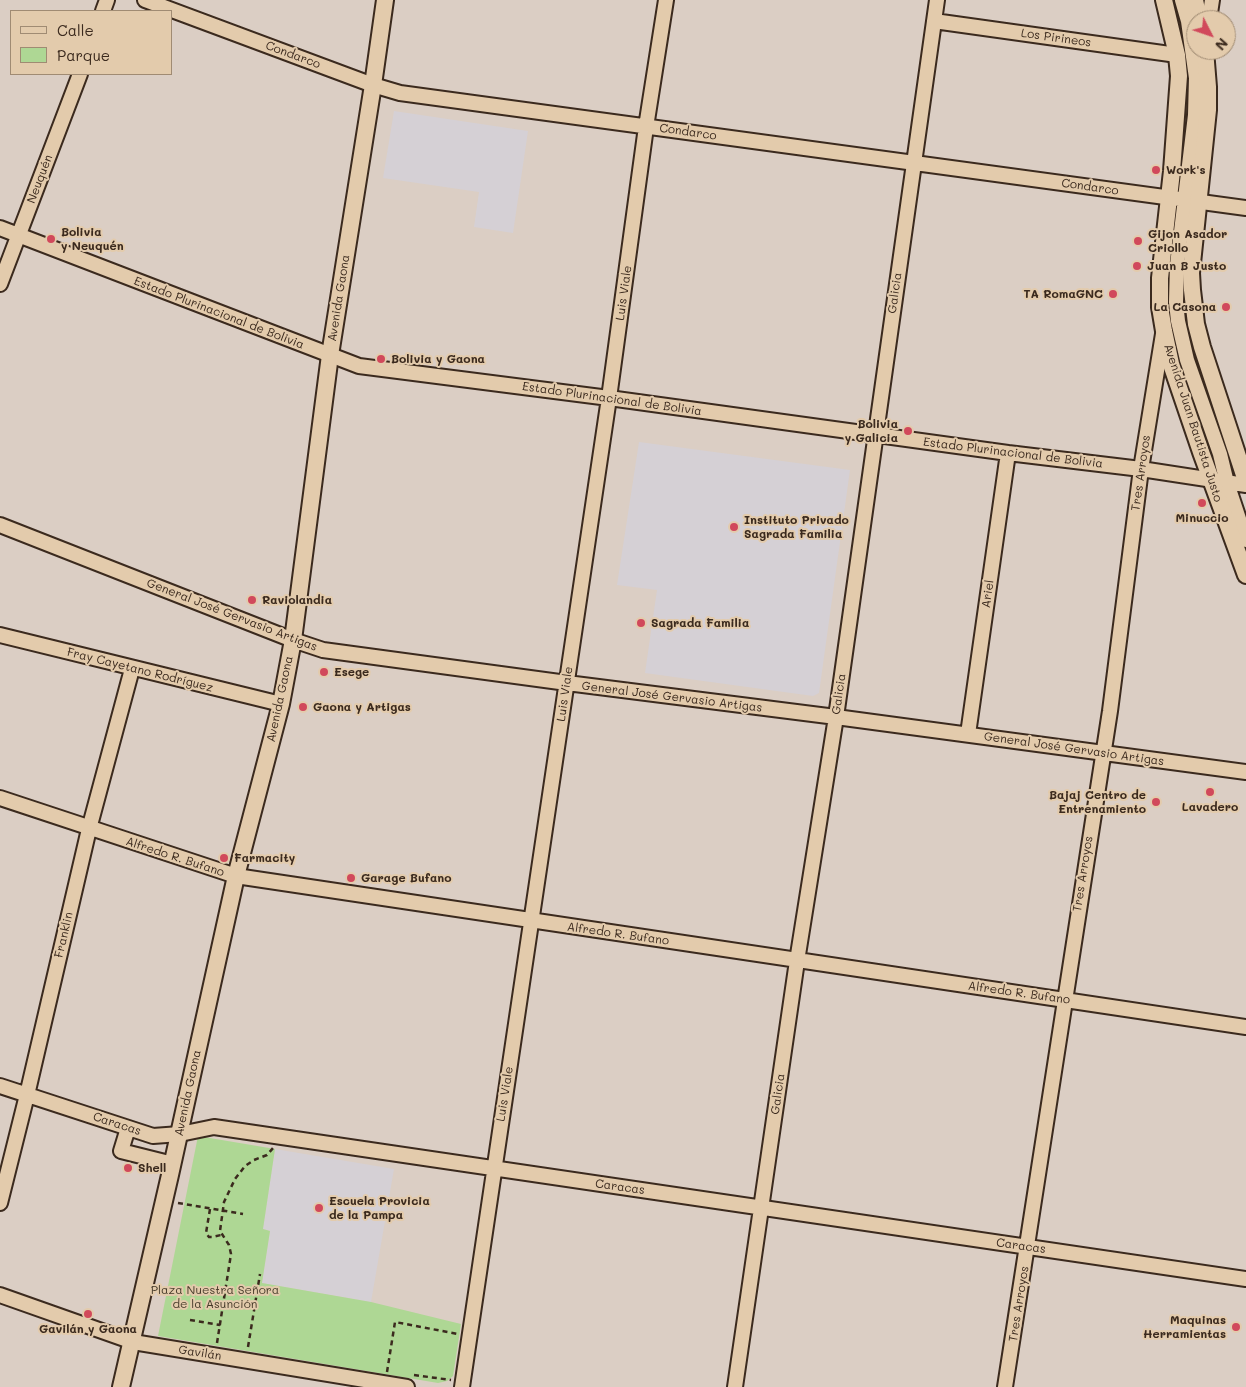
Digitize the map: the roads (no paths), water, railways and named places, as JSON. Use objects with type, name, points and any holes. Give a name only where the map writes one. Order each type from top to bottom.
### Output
[{"type":"main road","name":"Avenida Gaona","points":[[121,1387],[180,1134],[236,876],[281,704],[292,640],[330,355],[373,85],[384,0]]},
{"type":"main road","name":"Avenida Juan Bautista Justo","points":[[1164,0],[1177,55],[1184,200],[1196,324],[1246,483]]},
{"type":"main road","name":"Avenida Juan Bautista Justo","points":[[1206,60],[1208,110],[1184,200],[1160,278],[1160,307],[1171,364],[1246,575]]},
{"type":"street","name":"Condarco","points":[[145,0],[172,10]]},
{"type":"street","name":"Luis Viale","points":[[462,1387],[610,398],[646,127],[666,0]]},
{"type":"street","name":"Galicia","points":[[735,1387],[797,961],[836,716],[938,0]]},
{"type":"street","points":[[1182,0],[1188,21],[1196,78],[1196,115],[1177,265],[1176,302],[1178,321],[1186,360],[1220,454],[1227,483],[1246,540]]},
{"type":"street","name":"Condarco","points":[[172,10],[373,85],[400,93],[1246,208]]},
{"type":"street","name":"Los Pirineos","points":[[934,21],[1177,55]]},
{"type":"street","name":"Neuquén","points":[[0,284],[80,75]]},
{"type":"street","name":"Estado Plurinacional de Bolivia","points":[[0,228],[359,366],[610,398],[1008,453],[1141,469],[1227,483],[1246,483]]},
{"type":"street","name":"Tres Arroyos","points":[[1005,1387],[1110,711],[1141,469],[1164,331]]},
{"type":"street","name":"Ariel","points":[[968,734],[1008,453]]},
{"type":"street","name":"General José Gervasio Artigas","points":[[0,525],[292,640],[323,650],[567,684],[836,716],[1102,754],[1246,772]]},
{"type":"street","name":"Fray Cayetano Rodríguez","points":[[0,636],[281,704]]},
{"type":"street","name":"Franklin","points":[[0,1203],[89,829],[132,669]]},
{"type":"street","name":"Alfredo R. Bufano","points":[[0,798],[89,829],[236,876],[1246,1027]]},
{"type":"street","name":"Caracas","points":[[0,1086],[153,1136],[180,1134],[214,1127],[494,1170],[1246,1279]]},
{"type":"street","points":[[128,1128],[121,1151],[173,1164]]},
{"type":"street","name":"Gavilán","points":[[0,1295],[133,1342],[407,1387]]},
{"type":"place","name":"Work's","points":[[1156,170]]},
{"type":"place","name":"Bolivia y Neuquén","points":[[51,239]]},
{"type":"place","name":"Gijon Asador Criollo","points":[[1138,241]]},
{"type":"place","name":"Juan B Justo","points":[[1137,266]]},
{"type":"place","name":"TA RomaGNC","points":[[1113,294]]},
{"type":"place","name":"La Casona","points":[[1226,307]]},
{"type":"place","name":"Bolivia y Gaona","points":[[381,359]]},
{"type":"place","name":"Bolivia y Galicia","points":[[908,431]]},
{"type":"place","name":"Minuccio","points":[[1202,503]]},
{"type":"place","name":"Instituto Privado Sagrada Familia","points":[[734,527]]},
{"type":"place","name":"Raviolandia","points":[[252,600]]},
{"type":"place","name":"Sagrada Familia","points":[[641,623]]},
{"type":"place","name":"Esege","points":[[324,672]]},
{"type":"place","name":"Gaona y Artigas","points":[[303,707]]},
{"type":"place","name":"Lavadero","points":[[1210,792]]},
{"type":"place","name":"Bajaj Centro de Entrenamiento","points":[[1156,802]]},
{"type":"place","name":"Farmacity","points":[[224,858]]},
{"type":"place","name":"Garage Bufano","points":[[351,878]]},
{"type":"place","name":"Shell","points":[[128,1168]]},
{"type":"place","name":"Escuela Provicia de la Pampa","points":[[319,1208]]},
{"type":"place","name":"Gavilán y Gaona","points":[[88,1314]]},
{"type":"place","name":"Maquinas Herramientas","points":[[1236,1327]]},
{"type":"park label","name":"Plaza Nuestra Señora de la Asunción","points":[[215,1297]]}]
